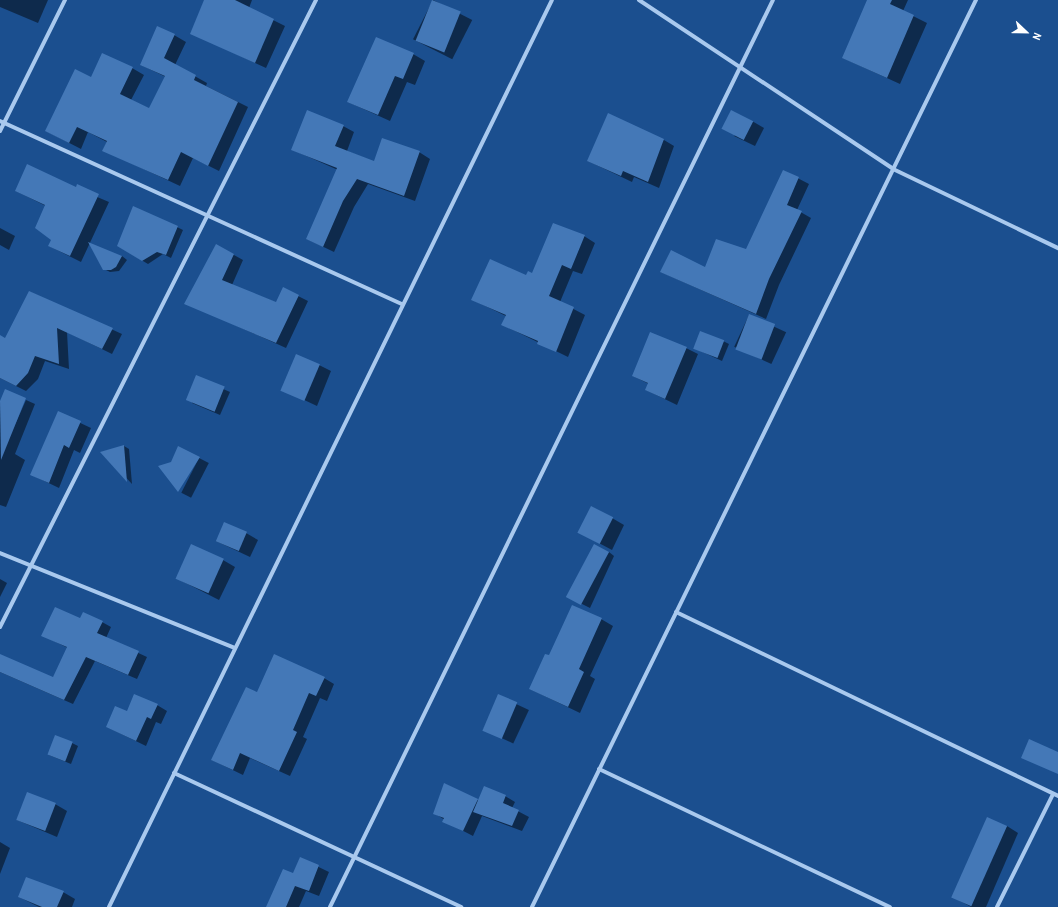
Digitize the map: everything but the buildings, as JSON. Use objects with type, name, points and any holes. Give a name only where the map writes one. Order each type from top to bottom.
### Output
[{"type":"street","points":[[0,131],[2,122],[65,0]]},
{"type":"street","points":[[0,627],[30,564],[209,216],[316,0]]},
{"type":"street","points":[[109,907],[402,304],[552,0]]},
{"type":"street","points":[[639,0],[893,169],[1058,248]]},
{"type":"street","points":[[330,907],[773,0]]},
{"type":"street","points":[[532,907],[976,0]]},
{"type":"street","points":[[2,122],[402,304]]},
{"type":"street","points":[[0,553],[235,648]]},
{"type":"street","points":[[676,612],[1058,796]]},
{"type":"street","points":[[599,770],[890,907]]},
{"type":"street","points":[[174,773],[461,907]]},
{"type":"street","points":[[997,907],[1053,794]]}]
